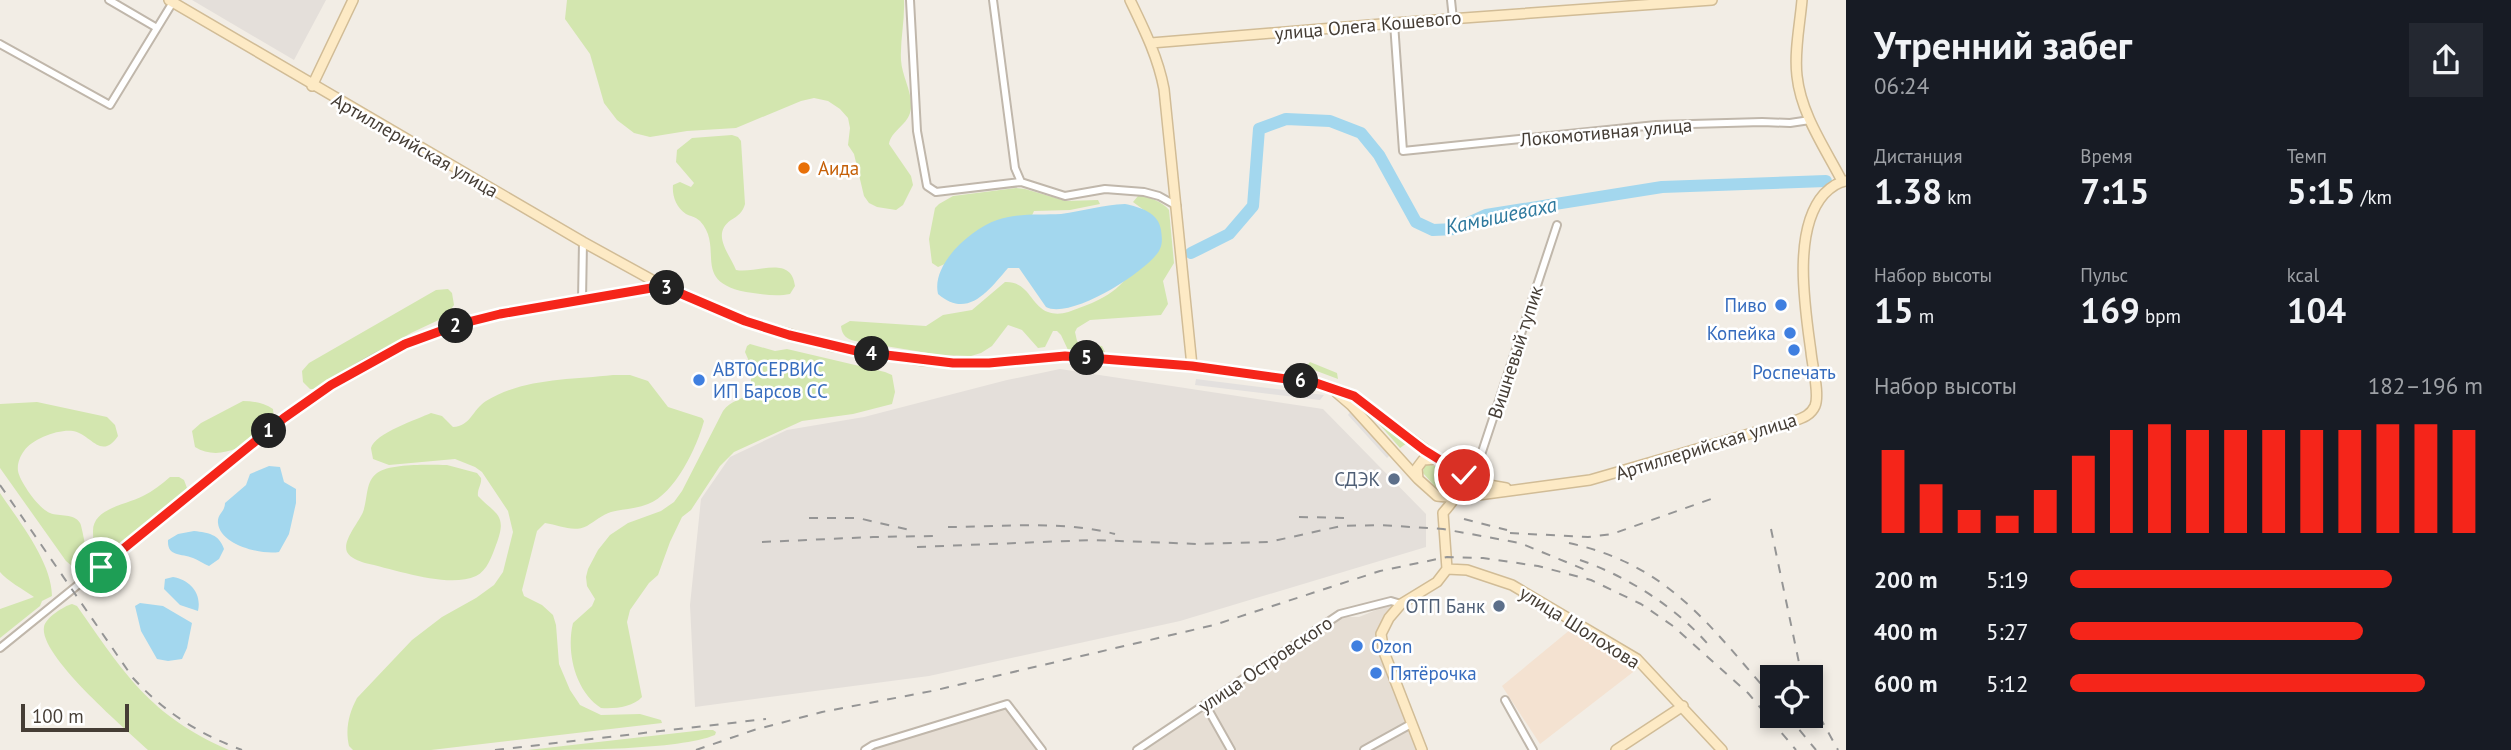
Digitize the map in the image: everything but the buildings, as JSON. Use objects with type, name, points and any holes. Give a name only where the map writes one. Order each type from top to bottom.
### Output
[{"type":"main road","points":[[312,86],[353,0]]},
{"type":"main road","points":[[1130,0],[1160,65],[1192,366]]},
{"type":"main road","name":"улица Олега Кошевого","points":[[1151,43],[1712,0]]},
{"type":"main road","points":[[1802,0],[1796,73],[1798,88],[1810,120],[1844,181]]},
{"type":"main road","name":"Артиллерийская улица","points":[[171,1],[312,86],[583,242],[663,286],[745,321],[861,352],[953,363],[989,363],[1065,356],[1192,366],[1290,379],[1354,396],[1458,472],[1496,487],[1518,489]]},
{"type":"main road","name":"Артиллерийская улица","points":[[1430,491],[1442,498],[1456,498],[1605,476],[1794,421],[1810,413],[1816,400],[1807,312],[1805,241],[1812,213],[1818,202],[1826,191],[1844,181]]},
{"type":"main road","name":"Артиллерийская улица","points":[[1333,389],[1352,405],[1430,491],[1443,513]]},
{"type":"main road","points":[[1418,479],[1419,463],[1429,458],[1438,459]]},
{"type":"main road","points":[[1422,750],[1384,652],[1381,634],[1389,618],[1402,604],[1437,582],[1447,569],[1443,513],[1460,489],[1458,472]]},
{"type":"main road","name":"улица Шолохова","points":[[1447,569],[1467,570],[1512,585],[1637,659],[1722,750]]},
{"type":"main road","points":[[1616,750],[1683,706]]},
{"type":"street","points":[[109,0],[157,28]]},
{"type":"street","points":[[910,0],[917,131],[926,180],[931,190],[936,192],[1021,182],[1065,197],[1105,189],[1133,191],[1159,196],[1177,206]]},
{"type":"street","points":[[993,0],[1015,168],[1021,182]]},
{"type":"street","points":[[1451,0],[1453,19]]},
{"type":"street","points":[[0,44],[110,105],[171,1]]},
{"type":"street","name":"Локомотивная улица","points":[[1394,23],[1403,151],[1656,125],[1762,121],[1790,123],[1810,120]]},
{"type":"street","name":"Вишневый тупик","points":[[1474,479],[1557,225]]},
{"type":"street","points":[[582,300],[583,242]]},
{"type":"street","points":[[0,648],[284,418],[331,385],[405,344],[460,324],[500,314],[663,286]]},
{"type":"street","name":"улица Островского","points":[[1137,750],[1340,614],[1391,601],[1402,604]]},
{"type":"street","points":[[1505,700],[1534,750]]},
{"type":"street","points":[[865,750],[873,745],[1007,704],[1042,750]]},
{"type":"street","points":[[1205,704],[1231,750]]},
{"type":"street","points":[[1364,750],[1411,724]]},
{"type":"shaded area","points":[[192,0],[326,0],[294,60]]},
{"type":"shaded area","points":[[1060,369],[1323,409],[1426,514],[1426,547],[1180,621],[929,676],[695,707],[690,605],[701,499],[730,457],[787,430],[864,417]]},
{"type":"shaded area","points":[[1196,379],[1324,395],[1320,400],[1195,385]]},
{"type":"shaded area","points":[[1351,411],[1390,455],[1387,458],[1348,415]]},
{"type":"shaded area","points":[[1391,604],[1398,605],[1379,634],[1409,724],[1360,750],[1234,750],[1208,705],[1341,617],[1359,617]]},
{"type":"shaded area","points":[[1571,629],[1637,669],[1540,744],[1502,686]]},
{"type":"shaded area","points":[[1006,706],[1039,750],[869,750],[874,747]]},
{"type":"shaded area","points":[[1205,707],[1230,750],[1140,750]]},
{"type":"shaded area","points":[[1410,727],[1419,750],[1369,750]]},
{"type":"green space","points":[[567,0],[904,0],[901,60],[911,107],[908,118],[890,139],[889,144],[911,176],[913,185],[903,205],[896,210],[869,203],[864,196],[854,154],[848,145],[848,118],[828,101],[814,98],[801,101],[736,128],[687,131],[650,137],[634,133],[617,120],[604,103],[590,54],[565,19]]},
{"type":"green space","points":[[732,135],[741,141],[745,204],[740,213],[725,225],[722,231],[723,244],[736,270],[780,268],[787,271],[795,286],[790,294],[746,292],[729,287],[719,280],[713,272],[707,231],[700,221],[686,214],[675,201],[673,185],[680,182],[691,187],[694,183],[676,162],[677,150],[692,138]]},
{"type":"green space","points":[[1016,188],[1066,201],[1098,200],[1100,204],[1070,210],[1034,211],[1028,224],[938,267],[932,263],[929,239],[935,208],[939,204],[953,196]]},
{"type":"green space","points":[[1138,196],[1155,200],[1169,210],[1174,263],[1163,281],[1168,304],[1161,315],[1090,320],[1077,328],[1077,341],[1080,344],[1102,346],[1106,354],[1102,356],[1068,350],[1057,331],[1053,331],[1045,347],[1038,348],[1022,330],[1008,325],[992,346],[971,356],[940,355],[855,341],[842,332],[841,326],[850,321],[926,326],[943,315],[972,310],[1005,282],[1019,285],[1042,309],[1052,313],[1068,312],[1097,301],[1121,284],[1136,262],[1152,216],[1133,202]]},
{"type":"green space","points":[[448,289],[452,293],[454,305],[445,317],[411,333],[315,389],[310,389],[303,382],[302,371],[309,363],[436,290]]},
{"type":"green space","points":[[750,344],[775,351],[787,349],[885,372],[892,375],[895,392],[892,404],[853,414],[802,421],[734,452],[720,466],[691,510],[682,517],[658,575],[630,610],[627,622],[642,697],[623,707],[601,708],[585,692],[572,658],[573,623],[592,606],[595,599],[587,586],[588,569],[610,535],[628,523],[661,511],[674,502],[682,491],[723,411],[751,392],[751,366],[745,352]]},
{"type":"green space","points":[[1310,362],[1337,373],[1338,379],[1306,367]]},
{"type":"green space","points":[[630,375],[648,381],[668,407],[702,418],[704,421],[696,444],[676,480],[658,499],[639,507],[611,512],[582,528],[572,529],[545,523],[537,531],[522,590],[524,596],[542,605],[553,615],[559,664],[580,705],[601,715],[640,714],[661,720],[662,723],[431,750],[353,750],[349,746],[348,727],[357,698],[412,640],[442,617],[494,585],[503,572],[513,532],[508,511],[482,472],[475,467],[455,459],[389,465],[373,459],[371,448],[374,442],[388,432],[431,413],[442,416],[453,427],[459,426],[468,421],[486,401],[516,388],[547,381]]},
{"type":"green space","points":[[243,401],[270,407],[273,409],[274,419],[258,435],[238,448],[216,453],[195,447],[192,431],[201,423]]},
{"type":"green space","points":[[37,402],[107,417],[115,425],[118,436],[106,446],[96,444],[73,431],[60,432],[33,443],[18,463],[22,482],[41,506],[50,513],[71,516],[80,523],[89,559],[84,572],[79,572],[66,561],[0,468],[0,404]]},
{"type":"green space","points":[[1374,417],[1407,443],[1400,448]]},
{"type":"green space","points":[[1424,464],[1433,465],[1444,472],[1454,481],[1454,489],[1448,493],[1439,491],[1423,473]]},
{"type":"green space","points":[[447,465],[477,473],[481,478],[478,496],[495,512],[500,521],[501,527],[493,554],[480,574],[464,579],[436,579],[365,563],[348,554],[347,543],[363,512],[370,481],[377,473],[401,466]]},
{"type":"green space","points":[[170,477],[184,480],[187,488],[184,492],[110,552],[101,552],[93,535],[94,524],[98,518],[111,508],[147,494]]},
{"type":"green space","points":[[0,493],[40,556],[51,583],[52,596],[42,601],[40,606],[0,638],[0,609],[34,597],[0,572]]},
{"type":"green space","points":[[72,604],[77,606],[125,672],[159,707],[179,723],[229,750],[148,750],[122,726],[69,673],[46,640],[45,624],[51,616]]},
{"type":"green space","points":[[704,730],[716,732],[715,735],[677,744],[528,750]]},
{"type":"water","points":[[1125,204],[1142,209],[1157,219],[1162,241],[1159,251],[1139,271],[1089,301],[1072,307],[1046,307],[1019,268],[1008,268],[985,293],[968,303],[949,301],[938,294],[937,283],[941,271],[955,249],[976,231],[997,220],[1012,216],[1061,214]]},
{"type":"water","points":[[269,466],[280,467],[284,482],[296,489],[296,503],[289,534],[279,552],[271,553],[233,543],[220,531],[218,523],[225,503],[246,485],[250,474]]},
{"type":"water","points":[[194,531],[213,535],[222,544],[224,549],[219,559],[209,566],[172,552],[168,545],[168,540],[178,534]]},
{"type":"water","points":[[173,577],[185,581],[193,588],[198,599],[198,611],[180,605],[164,589],[165,579]]},
{"type":"water","points":[[140,603],[163,606],[192,623],[182,659],[157,659],[141,631],[135,606]]},
{"type":"waterway","name":"Камышеваха","points":[[1191,253],[1229,234],[1253,206],[1259,129],[1286,119],[1330,121],[1361,133],[1379,155],[1416,222],[1433,230],[1455,229],[1486,215],[1662,187],[1826,181]]},
{"type":"railway","points":[[0,485],[133,678],[183,721],[242,750]]},
{"type":"railway","points":[[1510,533],[1588,537],[1612,534],[1714,498]]},
{"type":"railway","points":[[1299,517],[1348,518]]},
{"type":"railway","points":[[809,518],[858,518],[914,531]]},
{"type":"railway","points":[[1464,519],[1507,530]]},
{"type":"railway","points":[[917,547],[1092,540],[1199,544],[1269,542],[1341,526],[1380,525],[1443,529],[1520,543],[1588,571]]},
{"type":"railway","points":[[948,527],[1053,526],[1115,534]]},
{"type":"railway","points":[[1771,529],[1799,665]]},
{"type":"railway","points":[[762,542],[933,536]]},
{"type":"railway","points":[[1569,543],[1604,553],[1661,582],[1707,623],[1760,683]]},
{"type":"railway","points":[[696,750],[754,730],[822,712],[932,691],[1214,625],[1380,571],[1447,557],[1483,558],[1538,566],[1591,580],[1641,604],[1673,626],[1748,693],[1796,750]]},
{"type":"railway","points":[[1580,560],[1617,575],[1652,596],[1699,634],[1712,649]]},
{"type":"railway","points":[[495,750],[766,719]]},
{"type":"railway","points":[[1823,723],[1838,750]]},
{"type":"railway","points":[[1798,728],[1816,750]]},
{"type":"place","name":"Аида","points":[[804,168]]},
{"type":"place","name":"Пиво","points":[[1781,305]]},
{"type":"place","name":"Копейка","points":[[1790,333]]},
{"type":"place","name":"Роспечать","points":[[1794,350]]},
{"type":"place","name":"АВТОСЕРВИС ИП Барсов СС","points":[[699,380]]},
{"type":"place","name":"СДЭК","points":[[1394,479]]},
{"type":"place","name":"ОТП Банк","points":[[1499,606]]},
{"type":"place","name":"Ozon","points":[[1357,646]]},
{"type":"place","name":"Пятёрочка","points":[[1376,673]]},
{"type":"route","points":[[101,567],[284,418],[331,385],[405,344],[460,324],[500,314],[663,286],[745,321],[789,335],[861,352],[953,363],[989,363],[1065,356],[1192,366],[1316,383],[1354,396],[1424,450],[1464,475]]}]
